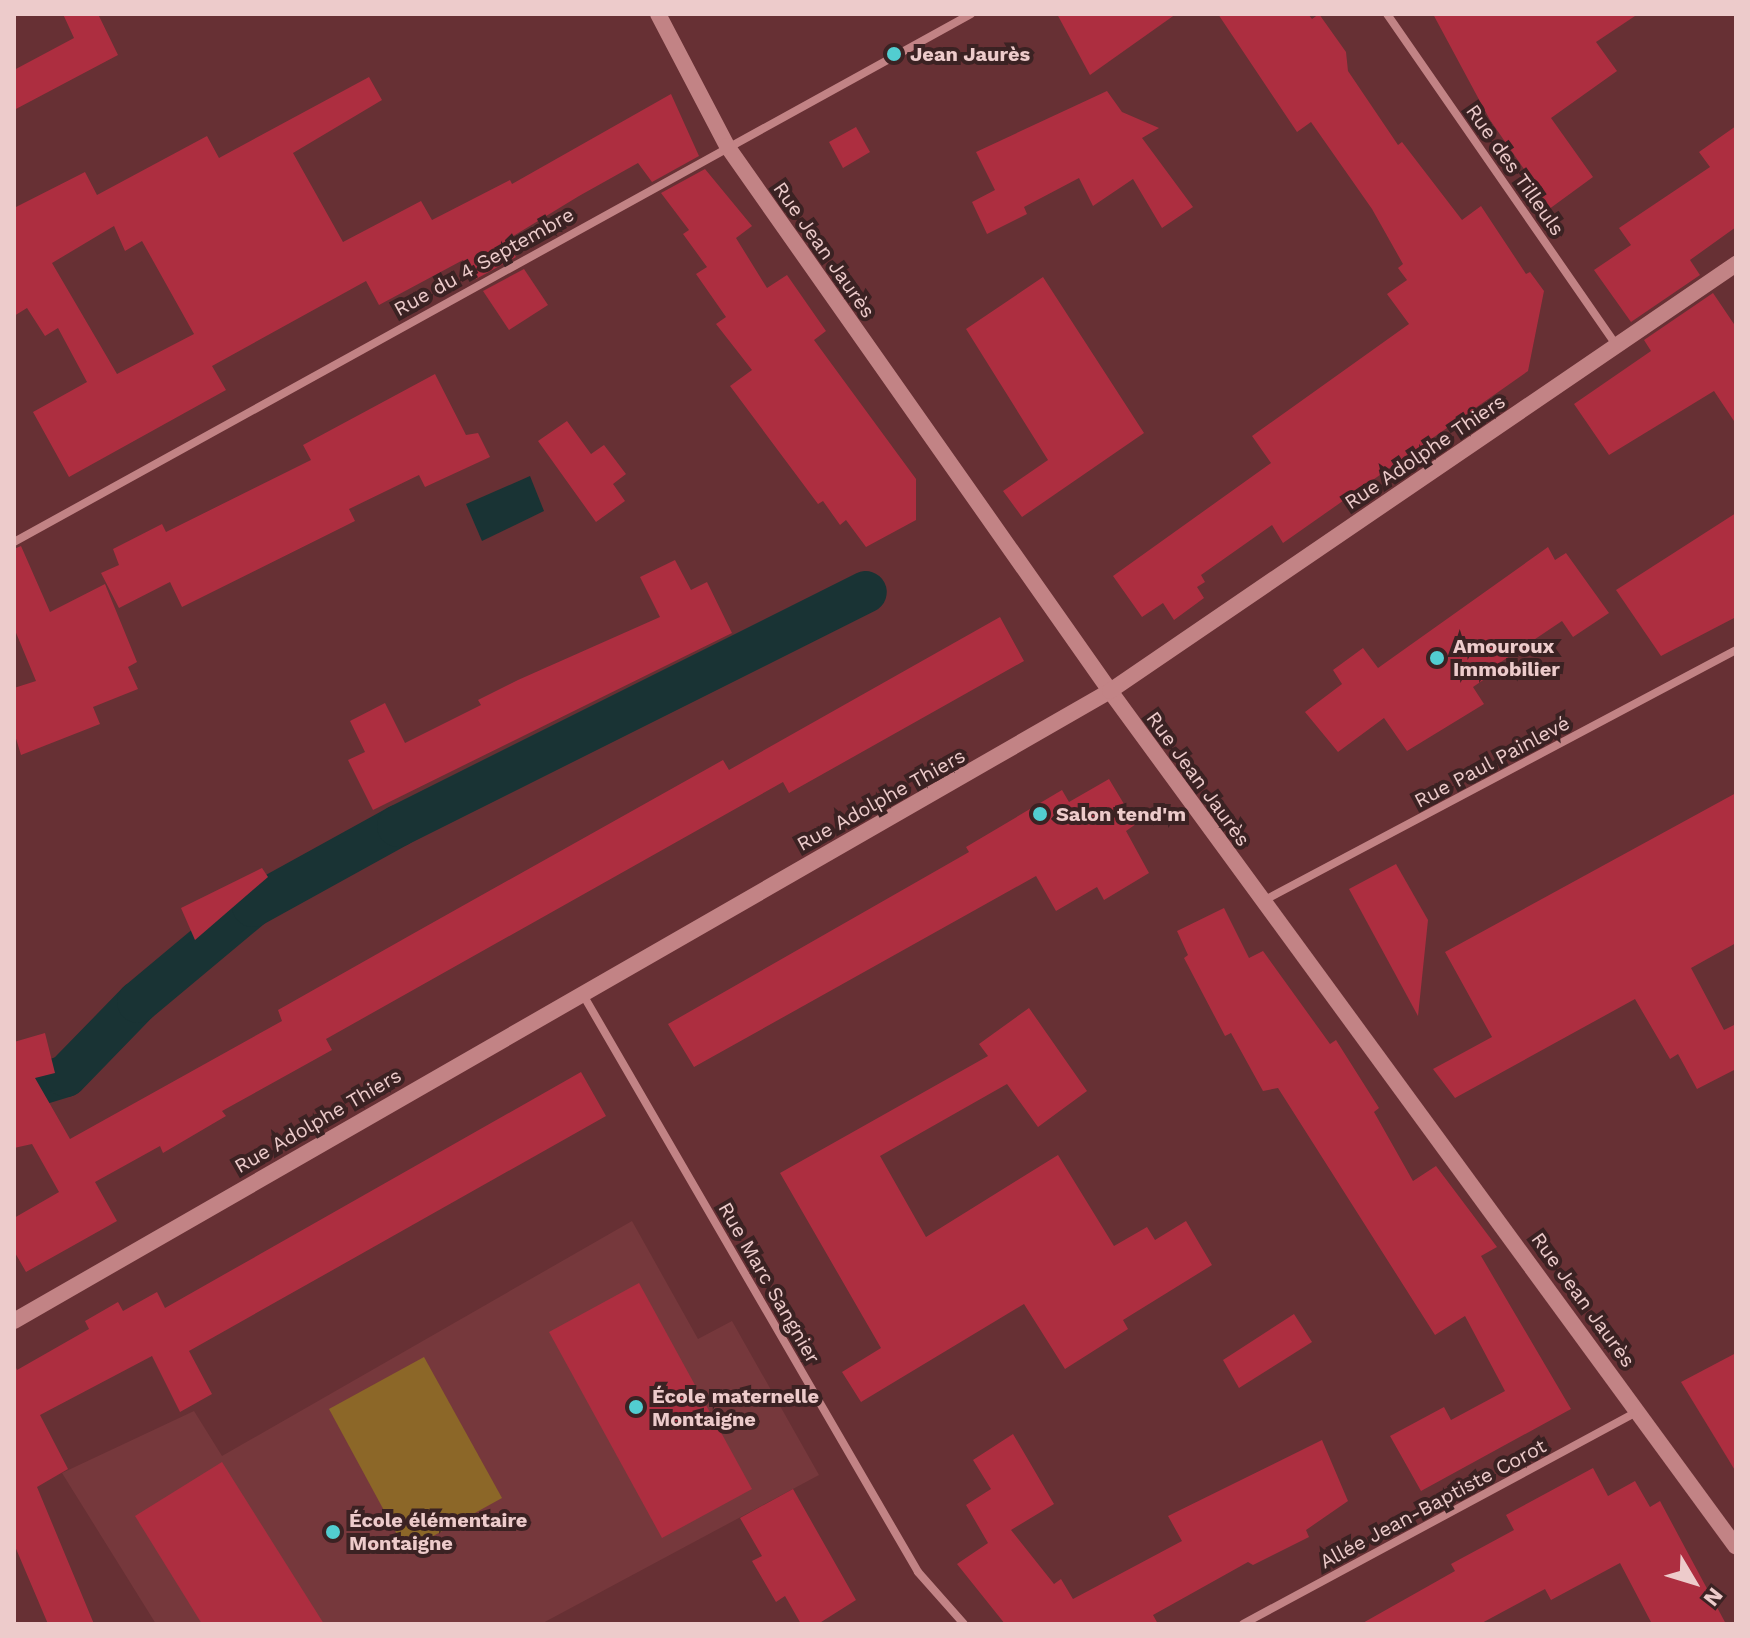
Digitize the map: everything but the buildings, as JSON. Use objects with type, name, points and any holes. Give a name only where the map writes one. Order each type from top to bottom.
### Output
[{"type":"street","name":"Rue Jean Jaurès","points":[[658,14],[727,146],[1110,691],[1736,1547]]},
{"type":"street","name":"Rue du 4 Septembre","points":[[14,542],[971,14]]},
{"type":"street","name":"Rue des Tilleuls","points":[[1387,14],[1616,345]]},
{"type":"street","name":"Rue Adolphe Thiers","points":[[14,1321],[581,991],[1110,691],[1736,264]]},
{"type":"street","name":"Rue Paul Painlevé","points":[[1263,902],[1736,650]]},
{"type":"street","name":"Rue Marc Sangnier","points":[[581,991],[918,1572],[964,1624]]},
{"type":"street","name":"Allée Jean-Baptiste Corot","points":[[1243,1624],[1638,1412]]},
{"type":"shaded area","points":[[632,1221],[698,1339],[732,1321],[819,1475],[541,1624],[156,1624],[62,1473],[194,1411],[222,1456]]},
{"type":"shaded area","points":[[424,1357],[502,1498],[406,1551],[329,1409]]},
{"type":"water","points":[[530,476],[544,511],[482,541],[466,504]]},
{"type":"waterway","points":[[14,1092],[66,1076],[138,1002],[253,906],[398,826],[866,592]]},
{"type":"place","name":"Jean Jaurès","points":[[894,54]]},
{"type":"place","name":"Amouroux Immobilier","points":[[1437,658]]},
{"type":"place","name":"Salon tend'm","points":[[1040,814]]},
{"type":"place","name":"École maternelle Montaigne","points":[[636,1407]]},
{"type":"place","name":"École élémentaire Montaigne","points":[[333,1532]]}]
